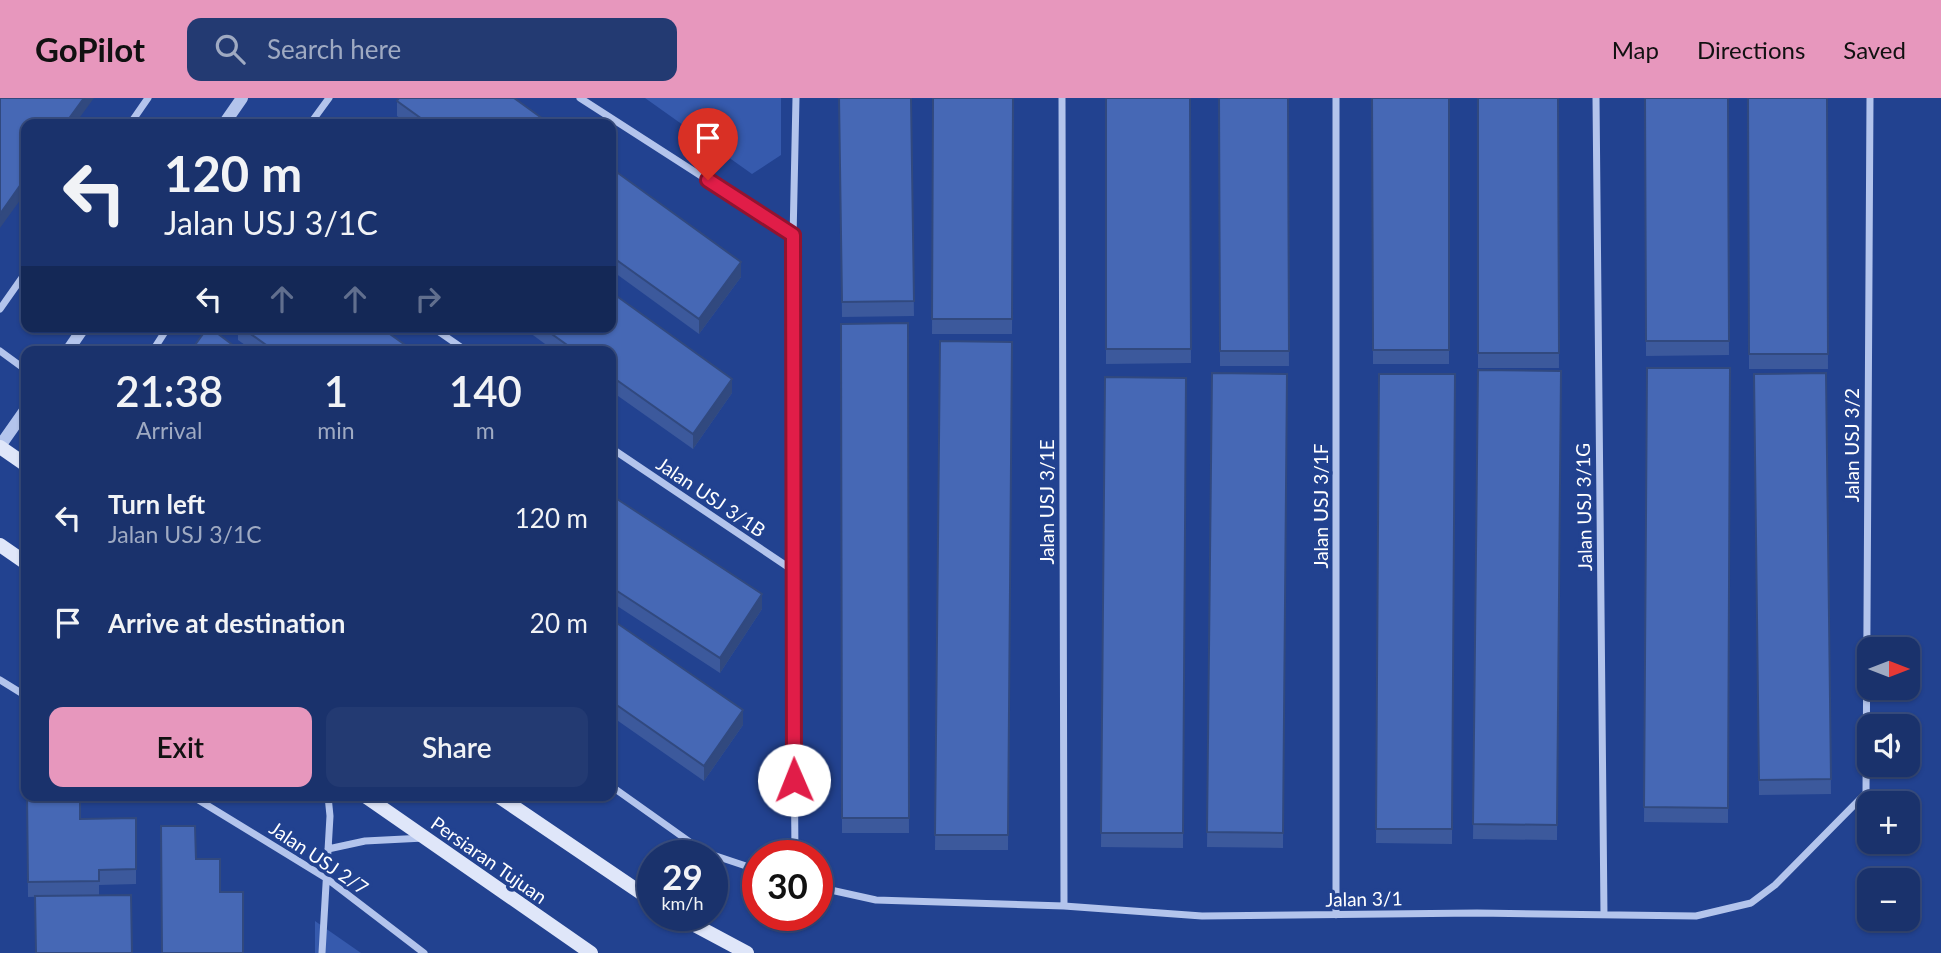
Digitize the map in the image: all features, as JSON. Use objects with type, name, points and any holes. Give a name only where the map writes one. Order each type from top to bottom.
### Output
[{"type":"main road","points":[[0,447],[21,462]]},
{"type":"main road","points":[[0,545],[21,560]]},
{"type":"main road","name":"Persiaran Tujuan","points":[[372,801],[591,953]]},
{"type":"main road","points":[[505,801],[637,890]]},
{"type":"main road","points":[[706,931],[747,953]]},
{"type":"street","points":[[133,119],[148,98]]},
{"type":"street","points":[[227,119],[242,98]]},
{"type":"street","points":[[314,119],[329,98]]},
{"type":"street","points":[[580,98],[613,119]]},
{"type":"street","points":[[795,840],[793,235],[796,98]]},
{"type":"street","name":"Jalan USJ 3/1E","points":[[1062,98],[1064,906]]},
{"type":"street","name":"Jalan USJ 3/1F","points":[[1336,98],[1336,915]]},
{"type":"street","name":"Jalan USJ 3/1G","points":[[1596,98],[1604,915]]},
{"type":"street","name":"Jalan USJ 3/2","points":[[1866,791],[1870,98]]},
{"type":"street","points":[[616,121],[793,235]]},
{"type":"street","points":[[0,309],[21,279]]},
{"type":"street","points":[[441,333],[459,346]]},
{"type":"street","points":[[0,351],[21,366]]},
{"type":"street","points":[[0,447],[21,417]]},
{"type":"street","name":"Jalan USJ 3/1B","points":[[616,451],[793,571]]},
{"type":"street","points":[[0,680],[21,693]]},
{"type":"street","points":[[616,790],[704,852],[742,865]]},
{"type":"street","name":"Jalan USJ 2/7","points":[[200,801],[326,878],[424,953]]},
{"type":"street","points":[[322,953],[328,801]]},
{"type":"street","name":"Jalan 3/1","points":[[833,891],[876,900],[1064,906],[1202,916],[1696,916],[1751,902],[1774,885],[1857,802]]},
{"type":"street","points":[[328,849],[365,841],[425,838]]},
{"type":"shaded area","points":[[645,98],[781,98],[781,155],[752,174]]},
{"type":"shaded area","points":[[315,921],[361,953],[315,953]]},
{"type":"building","points":[[0,98],[84,98],[69,119],[21,119],[21,184],[0,214]]},
{"type":"building","points":[[399,98],[514,98],[543,119],[422,119],[397,101]]},
{"type":"building","points":[[839,98],[911,98],[914,301],[842,302]]},
{"type":"building","points":[[933,98],[1013,98],[1012,319],[932,319]]},
{"type":"building","points":[[1106,98],[1190,98],[1191,349],[1106,349]]},
{"type":"building","points":[[1219,98],[1288,98],[1289,351],[1220,351]]},
{"type":"building","points":[[1372,98],[1449,98],[1449,350],[1373,350]]},
{"type":"building","points":[[1478,98],[1558,98],[1559,353],[1478,353]]},
{"type":"building","points":[[1645,98],[1728,98],[1729,341],[1646,341]]},
{"type":"building","points":[[1748,98],[1827,98],[1828,354],[1749,354]]},
{"type":"building","points":[[616,172],[741,262],[699,319],[616,260]]},
{"type":"building","points":[[616,296],[732,379],[693,434],[616,380],[616,346],[569,346],[550,333],[616,333]]},
{"type":"building","points":[[908,323],[909,818],[842,818],[841,324]]},
{"type":"building","points":[[204,333],[217,333],[234,346],[194,346]]},
{"type":"building","points":[[249,333],[388,333],[407,346],[268,346]]},
{"type":"building","points":[[940,341],[1012,342],[1008,835],[935,835]]},
{"type":"building","points":[[1647,368],[1730,368],[1728,808],[1644,807]]},
{"type":"building","points":[[1478,370],[1561,371],[1557,825],[1473,824]]},
{"type":"building","points":[[1212,373],[1287,374],[1283,833],[1207,832]]},
{"type":"building","points":[[1826,373],[1831,779],[1759,780],[1754,374]]},
{"type":"building","points":[[1379,374],[1455,374],[1452,829],[1376,829]]},
{"type":"building","points":[[1105,377],[1186,378],[1183,833],[1101,833]]},
{"type":"building","points":[[616,498],[762,594],[720,658],[616,590]]},
{"type":"building","points":[[616,622],[743,710],[704,766],[616,704]]},
{"type":"building","points":[[27,801],[80,801],[80,819],[136,818],[136,869],[99,870],[99,881],[28,882]]},
{"type":"building","points":[[161,826],[195,826],[196,859],[220,859],[220,892],[243,892],[243,953],[162,953]]},
{"type":"building","points":[[131,895],[132,953],[36,953],[35,896]]},
{"type":"route","points":[[708,180],[793,235],[791,332],[794,780]]}]
